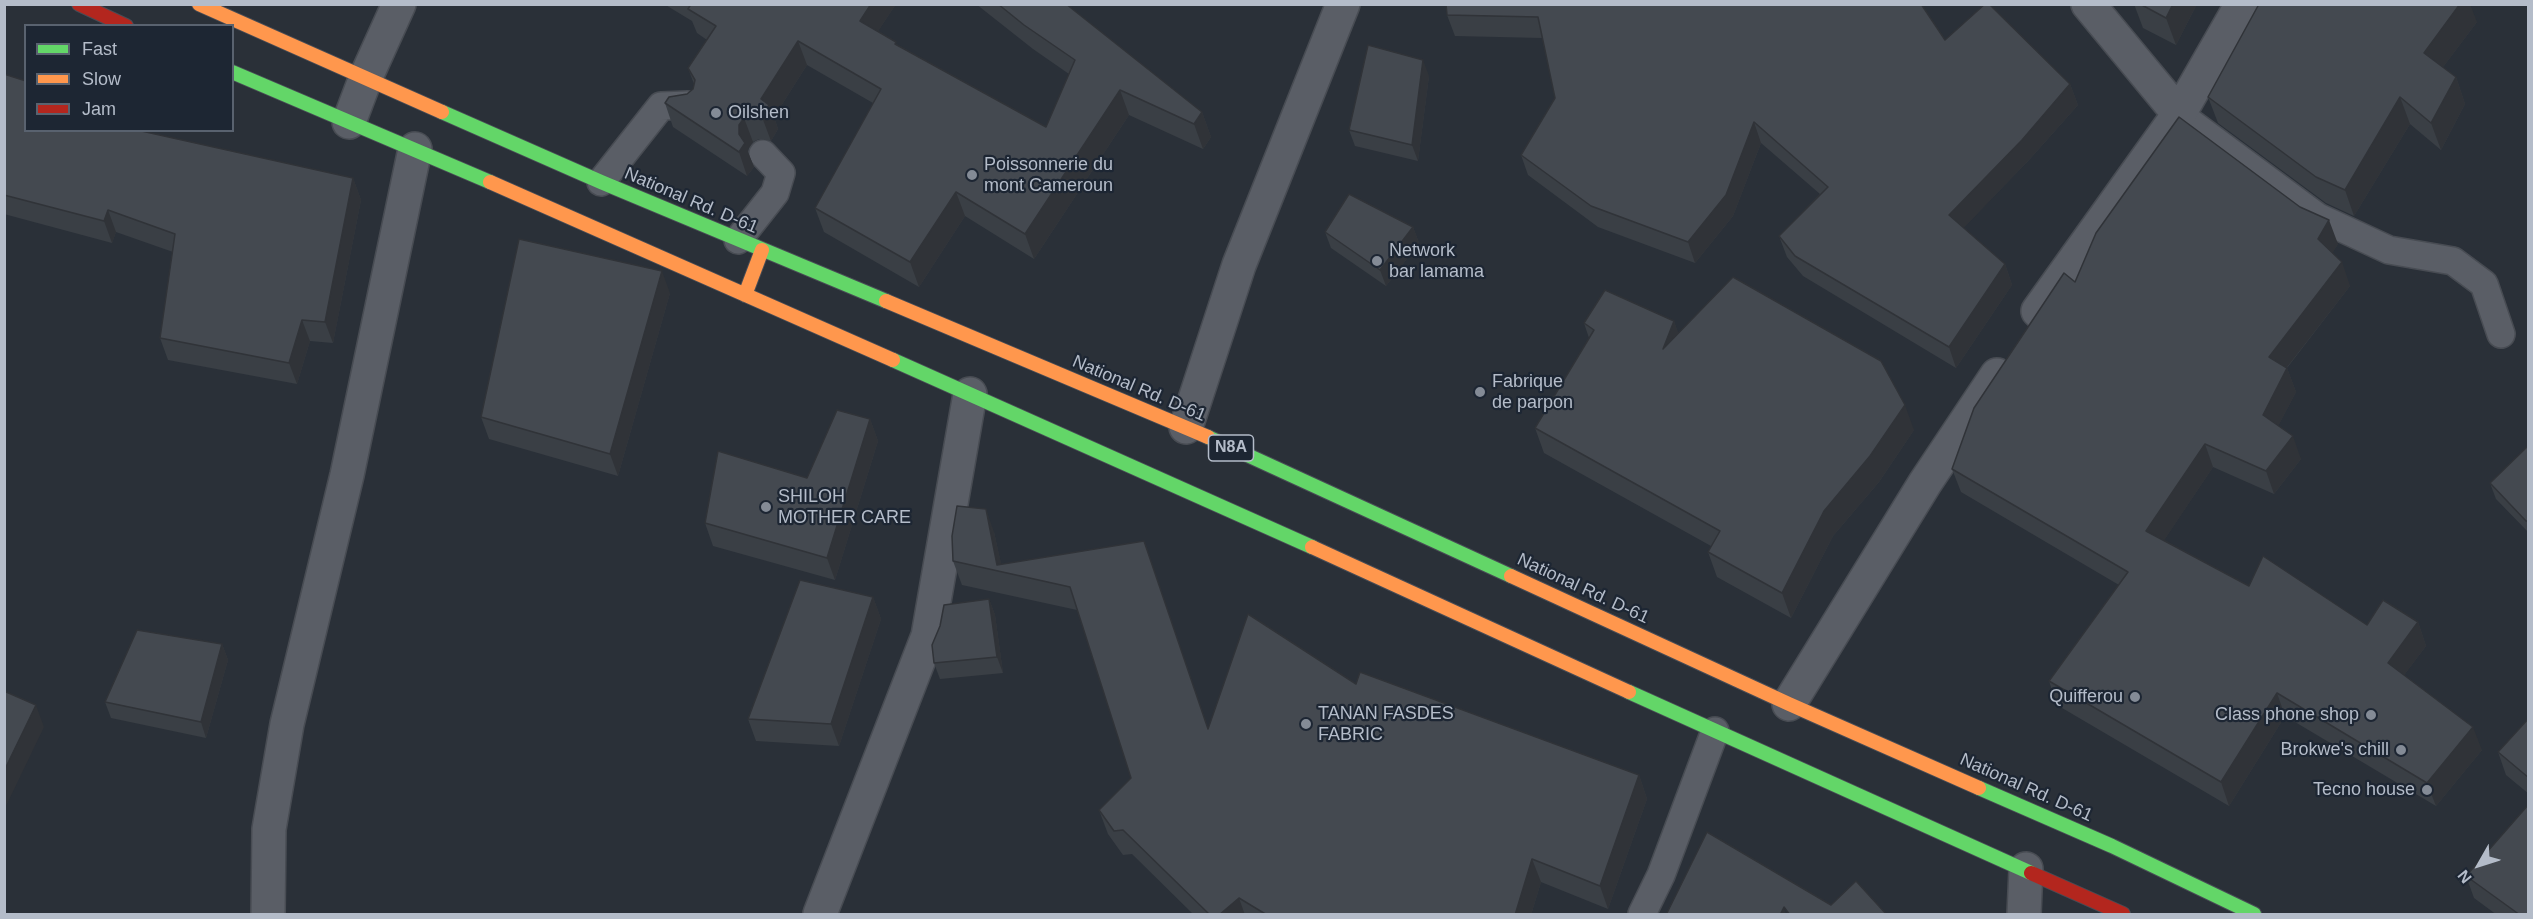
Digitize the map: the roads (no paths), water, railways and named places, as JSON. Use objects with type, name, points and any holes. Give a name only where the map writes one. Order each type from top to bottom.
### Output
[{"type":"main road","points":[[79,4],[122,24]]},
{"type":"main road","name":"National Rd. D-61","points":[[199,4],[601,182],[1186,427],[1789,704],[2112,846],[2254,915]]},
{"type":"main road","points":[[234,73],[415,149],[1190,491],[2123,915]]},
{"type":"main road","points":[[745,295],[750,245]]},
{"type":"street","points":[[350,122],[366,77],[399,4]]},
{"type":"street","points":[[1186,427],[1239,265],[1343,4]]},
{"type":"street","points":[[2088,4],[2179,114]]},
{"type":"street","points":[[1789,704],[1925,483],[2017,344],[2179,114],[2242,4]]},
{"type":"street","points":[[268,915],[269,829],[288,724],[347,475],[415,149]]},
{"type":"street","points":[[820,915],[928,636],[970,394]]},
{"type":"street","points":[[2024,915],[2026,869]]},
{"type":"lane","points":[[601,182],[661,106],[688,105]]},
{"type":"lane","points":[[2179,114],[2318,217],[2389,250],[2453,261],[2484,284],[2500,334]]},
{"type":"lane","points":[[750,245],[775,193],[781,173],[763,154]]},
{"type":"lane","points":[[1642,915],[1661,875],[1715,731]]},
{"type":"place","name":"Oilshen","points":[[716,113]]},
{"type":"place","name":"Poissonnerie du mont Cameroun","points":[[972,175]]},
{"type":"place","name":"Network bar lamama","points":[[1377,261]]},
{"type":"place","name":"Fabrique de parpon","points":[[1480,392]]},
{"type":"place","name":"SHILOH MOTHER CARE","points":[[766,507]]},
{"type":"place","name":"Quifferou","points":[[2135,697]]},
{"type":"place","name":"Class phone shop","points":[[2371,715]]},
{"type":"place","name":"TANAN FASDES FABRIC","points":[[1306,724]]},
{"type":"place","name":"Brokwe's chill","points":[[2401,750]]},
{"type":"place","name":"Tecno house","points":[[2427,790]]}]
